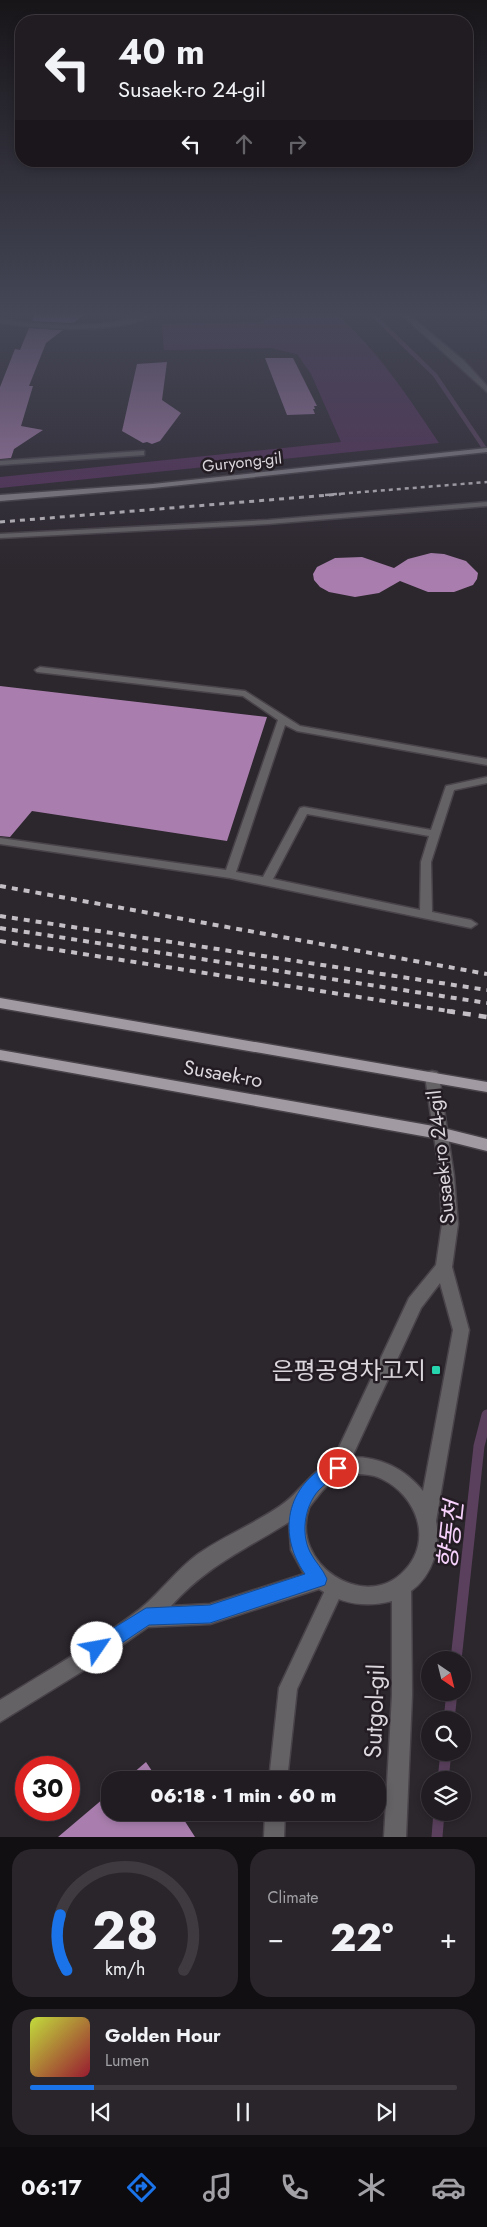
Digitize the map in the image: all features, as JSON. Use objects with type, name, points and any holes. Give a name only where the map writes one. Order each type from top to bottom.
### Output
[{"type":"main road","name":"Guryong-gil","points":[[0,498],[162,485],[487,450]]},
{"type":"main road","name":"Susaek-ro","points":[[0,1003],[487,1087]]},
{"type":"main road","name":"Susaek-ro","points":[[0,1055],[439,1133],[487,1145]]},
{"type":"street","name":"Susaek-ro 24-gil","points":[[301,1502],[296,1529],[302,1556],[319,1579],[334,1590],[357,1597],[380,1596],[401,1587],[419,1569],[428,1545],[427,1519],[461,1330],[444,1267],[450,1224],[447,1176],[439,1133],[432,1076]]},
{"type":"street","points":[[338,1468],[415,1303],[444,1267]]},
{"type":"street","name":"Susaek-ro 24-gil","points":[[0,1712],[146,1617],[193,1570],[301,1502],[316,1481],[338,1468],[359,1464],[382,1469],[402,1480],[418,1498],[427,1519]]},
{"type":"street","points":[[146,1617],[210,1614],[319,1579]]},
{"type":"street","name":"Sutgol-gil","points":[[395,1837],[402,1696],[401,1587]]},
{"type":"lane","points":[[0,463],[141,453]]},
{"type":"lane","points":[[0,536],[268,522],[487,504]]},
{"type":"lane","points":[[40,670],[245,694],[297,728],[487,762]]},
{"type":"lane","points":[[230,874],[283,718]]},
{"type":"lane","points":[[426,915],[426,862],[450,788],[487,780]]},
{"type":"lane","points":[[266,882],[304,810],[436,834]]},
{"type":"lane","points":[[0,842],[230,874],[471,924]]},
{"type":"lane","points":[[279,1771],[288,1688],[334,1590]]},
{"type":"lane","points":[[274,1837],[275,1821]]},
{"type":"shaded area","points":[[322,400],[409,400],[439,443],[0,488],[0,477],[341,442]]},
{"type":"building","points":[[0,400],[29,400],[21,426],[43,430],[14,449],[11,458],[0,459]]},
{"type":"building","points":[[129,400],[162,400],[181,413],[160,441],[152,444],[143,443],[122,431]]},
{"type":"building","points":[[281,400],[314,400],[317,406],[314,406],[315,409],[313,409],[315,414],[287,415]]},
{"type":"building","points":[[431,553],[444,554],[466,561],[478,573],[477,579],[473,585],[454,592],[428,592],[400,581],[379,593],[355,597],[329,592],[320,587],[314,580],[313,574],[317,567],[335,558],[362,557],[394,568],[408,559]]},
{"type":"building","points":[[0,686],[267,717],[227,841],[32,811],[10,837],[0,836]]},
{"type":"building","points":[[146,1762],[152,1771],[136,1771]]},
{"type":"building","points":[[101,1801],[101,1821],[185,1821],[195,1837],[58,1837],[77,1821],[80,1821],[80,1818]]},
{"type":"waterway","points":[[452,400],[487,452]]},
{"type":"waterway","name":"향동천","points":[[457,1651],[479,1446],[487,1415]]},
{"type":"waterway","name":"향동천","points":[[450,1711],[451,1701]]},
{"type":"waterway","name":"향동천","points":[[444,1771],[445,1761]]},
{"type":"waterway","name":"향동천","points":[[437,1837],[438,1821]]},
{"type":"railway","points":[[325,495],[487,482]]},
{"type":"railway","points":[[0,522],[341,494]]},
{"type":"railway","points":[[0,886],[487,974]]},
{"type":"railway","points":[[0,916],[487,990]]},
{"type":"railway","points":[[0,928],[487,1003]]},
{"type":"railway","points":[[0,941],[455,1012]]},
{"type":"railway","points":[[447,1011],[487,1017]]},
{"type":"place","name":"은평공영차고지","points":[[436,1370]]},
{"type":"route","points":[[97,1648],[146,1617],[210,1614],[319,1579],[302,1556],[296,1529],[301,1502],[316,1481],[338,1468]]}]
